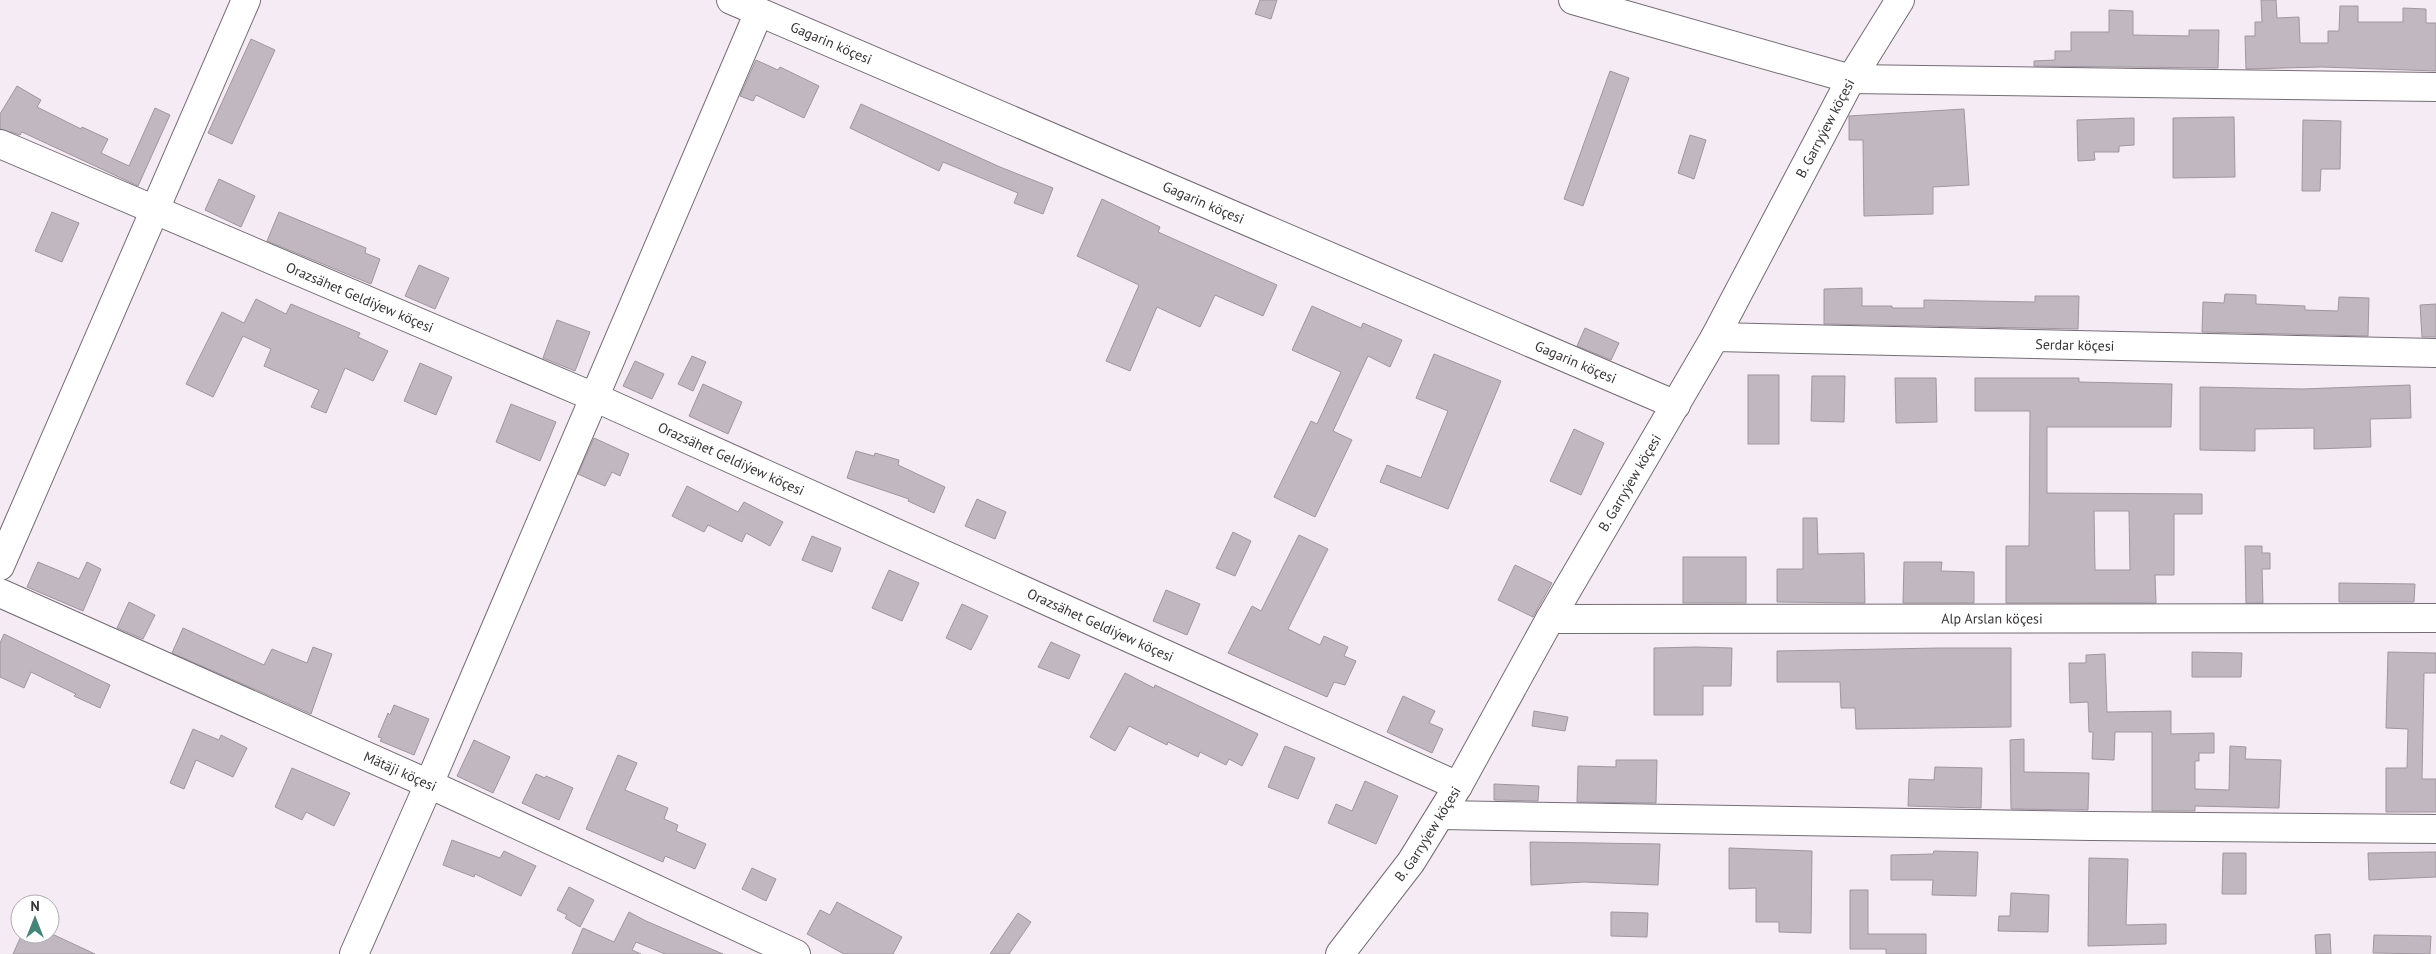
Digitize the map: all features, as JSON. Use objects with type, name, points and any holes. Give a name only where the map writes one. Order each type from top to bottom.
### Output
[{"type":"street","points":[[0,566],[153,210],[246,0]]},
{"type":"street","name":"Gagarin köçesi","points":[[731,0],[1676,405]]},
{"type":"street","points":[[1573,0],[1851,79],[2436,87]]},
{"type":"street","name":"B. Garryýew köçesi","points":[[1340,954],[1411,862],[1458,786],[1550,619],[1715,337],[1851,79],[1900,0]]},
{"type":"street","points":[[354,954],[429,784],[759,12]]},
{"type":"street","name":"Orazsähet Geldiýew köçesi","points":[[0,144],[594,397],[1458,786]]},
{"type":"street","name":"Serdar köçesi","points":[[1715,337],[2436,353]]},
{"type":"street","name":"Mätäji köçesi","points":[[0,593],[429,784],[796,954]]},
{"type":"street","name":"Alp Arslan köçesi","points":[[1550,619],[2436,618]]},
{"type":"street","points":[[1441,814],[2081,826],[2436,829]]},
{"type":"building","points":[[1260,0],[1277,0],[1271,19],[1255,14]]},
{"type":"building","points":[[2261,0],[2276,0],[2277,18],[2299,17],[2300,43],[2328,43],[2328,31],[2339,31],[2340,6],[2358,6],[2358,22],[2403,22],[2403,8],[2426,9],[2426,23],[2436,23],[2436,71],[2322,67],[2246,69],[2245,36],[2255,36],[2255,22],[2262,22]]},
{"type":"building","points":[[2109,10],[2133,11],[2133,35],[2189,36],[2189,30],[2219,30],[2218,68],[2034,66],[2034,61],[2055,60],[2055,51],[2071,51],[2071,32],[2109,32]]},
{"type":"building","points":[[251,39],[275,50],[232,144],[208,133]]},
{"type":"building","points":[[756,60],[778,70],[780,67],[819,86],[804,118],[756,95],[753,101],[740,96]]},
{"type":"building","points":[[1610,71],[1629,78],[1583,206],[1564,199]]},
{"type":"building","points":[[17,86],[41,100],[37,107],[81,129],[82,127],[108,139],[101,153],[129,166],[155,108],[170,115],[138,186],[22,132],[20,135],[0,129],[0,114]]},
{"type":"building","points":[[861,104],[1000,167],[1053,188],[1043,214],[1014,203],[1018,193],[943,162],[939,171],[850,128]]},
{"type":"building","points":[[1964,109],[1969,185],[1933,187],[1933,214],[1864,216],[1863,140],[1849,140],[1849,116]]},
{"type":"building","points":[[2234,117],[2235,177],[2173,178],[2173,118]]},
{"type":"building","points":[[2134,118],[2134,145],[2119,146],[2119,152],[2094,152],[2095,160],[2078,161],[2077,120]]},
{"type":"building","points":[[2303,120],[2341,121],[2340,169],[2321,169],[2320,191],[2302,191]]},
{"type":"building","points":[[1690,135],[1706,140],[1694,179],[1678,173]]},
{"type":"building","points":[[219,179],[255,196],[241,227],[205,210]]},
{"type":"building","points":[[1102,199],[1160,227],[1158,232],[1277,285],[1263,316],[1215,295],[1200,327],[1157,307],[1130,371],[1106,361],[1139,285],[1077,256]]},
{"type":"building","points":[[52,212],[79,223],[62,262],[35,251]]},
{"type":"building","points":[[279,212],[366,248],[365,253],[380,259],[371,284],[267,241]]},
{"type":"building","points":[[419,265],[449,278],[435,309],[405,296]]},
{"type":"building","points":[[1862,288],[1862,306],[1892,306],[1892,308],[1924,308],[1924,300],[2035,302],[2035,296],[2079,296],[2078,329],[1824,324],[1824,289]]},
{"type":"building","points":[[2225,294],[2256,295],[2256,304],[2305,306],[2305,310],[2338,311],[2339,297],[2369,298],[2368,336],[2202,332],[2203,302],[2224,303]]},
{"type":"building","points":[[256,299],[286,314],[291,304],[360,333],[358,337],[388,351],[373,381],[345,368],[326,413],[311,407],[319,390],[264,366],[271,349],[243,336],[213,397],[186,384],[222,312],[244,323]]},
{"type":"building","points":[[2436,304],[2436,337],[2422,337],[2420,305]]},
{"type":"building","points":[[1312,306],[1361,328],[1363,323],[1402,340],[1390,367],[1368,356],[1333,431],[1352,440],[1315,517],[1274,497],[1311,421],[1317,424],[1341,372],[1292,350]]},
{"type":"building","points":[[557,320],[590,332],[575,371],[543,358]]},
{"type":"building","points":[[1585,328],[1619,343],[1611,360],[1577,346]]},
{"type":"building","points":[[1434,354],[1501,381],[1448,509],[1380,482],[1387,465],[1421,478],[1448,411],[1416,398]]},
{"type":"building","points":[[692,356],[706,362],[693,391],[678,384]]},
{"type":"building","points":[[635,361],[664,374],[652,399],[623,386]]},
{"type":"building","points":[[420,363],[452,377],[436,415],[404,401]]},
{"type":"building","points":[[1748,375],[1779,375],[1779,444],[1748,444]]},
{"type":"building","points":[[1812,376],[1845,376],[1844,422],[1811,421]]},
{"type":"building","points":[[1895,378],[1936,378],[1937,422],[1896,423]]},
{"type":"building","points":[[1975,378],[2079,378],[2079,382],[2172,384],[2171,427],[2047,427],[2047,493],[2202,494],[2202,514],[2174,514],[2174,575],[2155,575],[2156,603],[2006,603],[2006,546],[2029,546],[2030,411],[1975,411]],"holes":[[[2094,511],[2129,511],[2130,570],[2095,570]]]},
{"type":"building","points":[[703,384],[742,402],[728,434],[689,416]]},
{"type":"building","points":[[2410,385],[2411,418],[2370,419],[2371,447],[2314,449],[2314,428],[2255,429],[2255,451],[2200,450],[2200,387],[2302,389]]},
{"type":"building","points":[[511,404],[556,422],[540,461],[496,442]]},
{"type":"building","points":[[1574,429],[1604,443],[1581,495],[1550,481]]},
{"type":"building","points":[[594,438],[629,454],[620,476],[612,472],[605,486],[578,474]]},
{"type":"building","points":[[856,451],[874,456],[875,453],[899,460],[898,465],[945,487],[934,513],[908,501],[909,499],[847,478]]},
{"type":"building","points":[[687,486],[738,512],[744,502],[783,522],[770,546],[746,533],[742,542],[708,525],[704,532],[672,516]]},
{"type":"building","points":[[977,499],[1006,512],[995,539],[965,526]]},
{"type":"building","points":[[1803,518],[1817,518],[1818,554],[1864,553],[1865,603],[1777,602],[1777,569],[1803,569]]},
{"type":"building","points":[[1233,532],[1251,541],[1235,576],[1216,568]]},
{"type":"building","points":[[1299,535],[1328,549],[1288,629],[1320,645],[1324,636],[1348,647],[1344,656],[1356,661],[1345,685],[1334,682],[1327,697],[1228,653],[1252,606],[1261,611]]},
{"type":"building","points":[[812,536],[841,548],[832,572],[802,560]]},
{"type":"building","points":[[2245,546],[2262,546],[2262,553],[2270,553],[2270,569],[2262,569],[2263,603],[2246,603]]},
{"type":"building","points":[[1683,557],[1746,557],[1746,603],[1683,603]]},
{"type":"building","points":[[38,562],[79,579],[87,562],[101,569],[83,611],[27,587]]},
{"type":"building","points":[[1904,562],[1942,562],[1941,571],[1974,572],[1974,603],[1903,603]]},
{"type":"building","points":[[1515,565],[1552,583],[1533,617],[1498,600]]},
{"type":"building","points":[[889,570],[919,583],[902,621],[872,608]]},
{"type":"building","points":[[2339,583],[2415,584],[2414,602],[2339,602]]},
{"type":"building","points":[[1166,590],[1200,604],[1187,635],[1153,621]]},
{"type":"building","points":[[129,602],[155,615],[143,639],[117,628]]},
{"type":"building","points":[[962,604],[988,616],[971,650],[946,638]]},
{"type":"building","points":[[183,628],[264,665],[272,649],[307,663],[313,647],[332,654],[311,714],[172,653]]},
{"type":"building","points":[[4,634],[110,685],[100,708],[31,672],[24,688],[0,677],[0,643]]},
{"type":"building","points":[[1051,642],[1080,655],[1069,679],[1038,667]]},
{"type":"building","points":[[1654,648],[1732,648],[1731,686],[1703,686],[1703,715],[1654,715]]},
{"type":"building","points":[[2011,648],[2011,727],[1856,729],[1855,708],[1841,708],[1840,682],[1777,682],[1777,651]]},
{"type":"building","points":[[2192,652],[2242,653],[2241,677],[2192,677]]},
{"type":"building","points":[[2388,652],[2436,653],[2436,673],[2424,673],[2422,779],[2436,779],[2436,812],[2386,812],[2386,768],[2407,768],[2408,729],[2386,728]]},
{"type":"building","points":[[2105,654],[2107,712],[2171,711],[2171,734],[2214,733],[2214,753],[2199,753],[2199,761],[2195,761],[2195,789],[2229,790],[2230,746],[2246,747],[2245,759],[2281,760],[2279,808],[2195,806],[2195,811],[2152,811],[2152,732],[2115,732],[2114,760],[2092,759],[2093,732],[2089,732],[2088,702],[2070,703],[2069,663],[2086,663],[2086,655]]},
{"type":"building","points":[[1125,673],[1154,688],[1155,685],[1258,734],[1242,766],[1229,759],[1226,765],[1200,752],[1198,757],[1168,742],[1167,745],[1129,726],[1115,751],[1090,737]]},
{"type":"building","points":[[1403,696],[1435,711],[1429,723],[1443,729],[1432,753],[1387,732]]},
{"type":"building","points":[[394,705],[429,719],[414,755],[380,741],[382,738],[378,737],[388,713],[390,715]]},
{"type":"building","points":[[1534,711],[1568,717],[1565,731],[1532,726]]},
{"type":"building","points":[[193,729],[219,740],[221,735],[247,748],[233,777],[196,760],[184,789],[170,783]]},
{"type":"building","points":[[2024,739],[2024,772],[2089,773],[2088,810],[2011,809],[2010,740]]},
{"type":"building","points":[[474,740],[510,757],[493,793],[457,776]]},
{"type":"building","points":[[1285,746],[1315,758],[1298,799],[1268,787]]},
{"type":"building","points":[[618,755],[637,763],[625,790],[668,808],[664,819],[678,825],[676,831],[706,844],[695,869],[665,856],[663,862],[586,829]]},
{"type":"building","points":[[1616,760],[1657,760],[1656,803],[1577,802],[1578,766],[1616,767]]},
{"type":"building","points":[[1935,767],[1982,768],[1981,808],[1908,806],[1909,779],[1934,780]]},
{"type":"building","points":[[292,768],[350,793],[334,826],[306,812],[302,820],[275,807]]},
{"type":"building","points":[[536,774],[545,778],[546,776],[573,788],[559,820],[522,803]]},
{"type":"building","points":[[1365,781],[1398,796],[1376,844],[1328,823],[1336,804],[1352,811]]},
{"type":"building","points":[[1494,784],[1539,786],[1538,801],[1494,800]]},
{"type":"building","points":[[452,840],[500,858],[504,851],[536,866],[521,896],[475,874],[474,877],[443,865]]},
{"type":"building","points":[[1530,842],[1660,844],[1658,885],[1584,882],[1531,885]]},
{"type":"building","points":[[1729,848],[1812,851],[1811,933],[1779,932],[1779,922],[1756,922],[1756,888],[1729,889]]},
{"type":"building","points":[[1934,851],[1978,852],[1976,896],[1932,895],[1933,880],[1891,880],[1891,855],[1933,854]]},
{"type":"building","points":[[2436,852],[2436,877],[2369,880],[2368,853]]},
{"type":"building","points":[[2223,853],[2246,853],[2246,894],[2222,894]]},
{"type":"building","points":[[2089,858],[2128,859],[2126,925],[2166,924],[2166,944],[2088,946]]},
{"type":"building","points":[[752,868],[776,879],[766,901],[742,889]]},
{"type":"building","points":[[569,887],[594,900],[580,927],[565,918],[567,915],[557,910]]},
{"type":"building","points":[[1850,890],[1868,890],[1868,934],[1926,934],[1926,954],[1886,954],[1886,949],[1850,949]]},
{"type":"building","points":[[2011,893],[2049,895],[2048,932],[1998,931],[1999,916],[2010,916]]},
{"type":"building","points":[[837,902],[902,937],[893,954],[844,954],[807,934],[820,910],[830,915]]},
{"type":"building","points":[[629,912],[723,954],[665,954],[636,942],[632,950],[641,954],[572,954],[583,928],[614,942]]},
{"type":"building","points":[[1611,912],[1648,913],[1647,937],[1611,936]]},
{"type":"building","points":[[1018,913],[1031,922],[1009,954],[990,954]]},
{"type":"building","points":[[2330,934],[2331,954],[2316,954],[2315,935]]},
{"type":"building","points":[[2374,935],[2431,936],[2430,954],[2373,953]]},
{"type":"building","points":[[60,938],[95,954],[13,954],[18,944],[60,944]]}]
